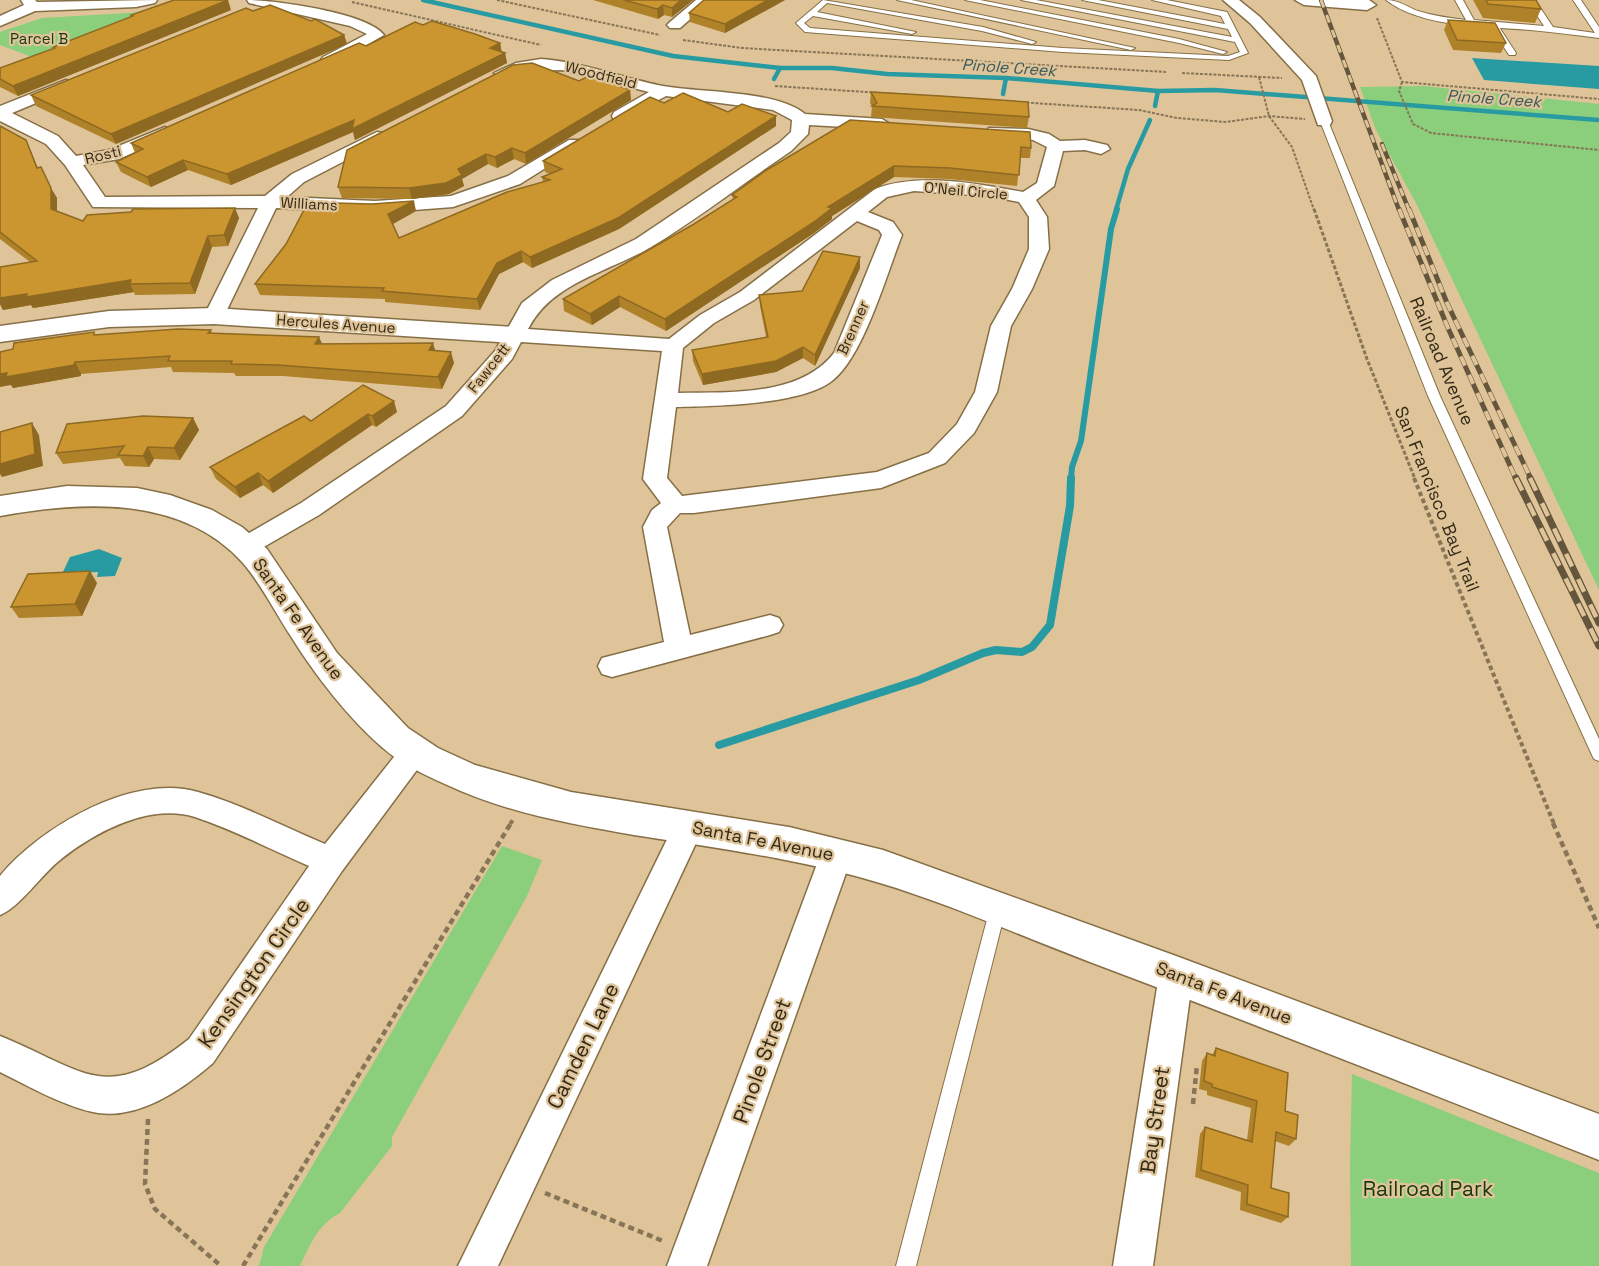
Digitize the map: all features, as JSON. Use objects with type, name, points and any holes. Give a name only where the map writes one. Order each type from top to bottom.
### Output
[{"type":"street","points":[[0,22],[30,4],[136,3],[150,0]]},
{"type":"street","points":[[675,25],[704,0]]},
{"type":"street","name":"Railroad Avenue","points":[[1230,0],[1255,20],[1310,79],[1324,121]]},
{"type":"street","points":[[1304,0],[1367,4]]},
{"type":"street","points":[[254,5],[356,23],[371,29],[376,35],[356,48],[313,67]]},
{"type":"street","name":"Woodfield","points":[[489,80],[510,69],[533,65],[558,65],[663,91],[776,105],[790,110],[801,118]]},
{"type":"street","points":[[0,113],[78,80]]},
{"type":"street","name":"Williams","points":[[0,113],[52,140],[72,162],[100,203],[270,202],[375,207],[453,201],[514,180],[663,91]]},
{"type":"street","points":[[801,118],[896,125]]},
{"type":"street","name":"Fawcett","points":[[246,546],[310,509],[454,411],[504,354],[529,307],[559,284],[643,243],[785,147],[799,134],[801,118]]},
{"type":"street","name":"Rosti","points":[[72,162],[113,155],[176,127]]},
{"type":"street","points":[[214,316],[270,202],[298,178],[393,129]]},
{"type":"street","points":[[979,131],[1038,136],[1050,139],[1056,146]]},
{"type":"street","points":[[1056,146],[1086,144],[1101,149]]},
{"type":"street","points":[[1026,198],[1045,186],[1056,146]]},
{"type":"street","name":"O'Neil Circle","points":[[673,346],[707,319],[747,296],[856,214],[880,193],[894,188],[914,186],[987,191],[1026,198],[1038,217],[1039,249],[1022,289],[1001,326],[986,392],[966,428],[937,458],[881,480],[694,505],[675,504]]},
{"type":"street","name":"Brenner","points":[[666,400],[714,399],[785,389],[819,380],[834,367],[844,354],[892,235],[891,230],[886,226],[856,214]]},
{"type":"street","name":"Hercules Avenue","points":[[0,334],[109,319],[214,316],[673,346]]},
{"type":"street","points":[[673,346],[655,478],[675,504],[661,516],[656,527],[679,649]]},
{"type":"street","name":"Santa Fe Avenue","points":[[0,506],[61,497],[133,498],[193,514],[219,527],[246,546],[276,585],[325,662],[394,738],[462,776],[527,796],[611,816],[689,826],[789,844],[883,867],[1176,975],[1599,1137]]},
{"type":"street","points":[[612,666],[770,625]]},
{"type":"street","name":"Kensington Circle","points":[[0,1053],[95,1095],[130,1093],[178,1070],[201,1051],[332,861],[415,751]]},
{"type":"street","points":[[0,899],[43,854],[63,838],[131,807],[156,802],[196,804],[332,861]]},
{"type":"street","name":"Camden Lane","points":[[478,1266],[689,826]]},
{"type":"street","name":"Pinole Street","points":[[689,1259],[836,856]]},
{"type":"street","name":"Bay Street","points":[[1133,1266],[1176,975]]},
{"type":"lane","points":[[1063,50],[983,29],[826,0],[800,23],[808,30],[819,33],[1063,50],[1228,58],[1244,53],[1224,14],[1214,10],[1156,0]]},
{"type":"lane","points":[[902,0],[1127,46],[1145,54]]},
{"type":"lane","points":[[969,0],[1179,40],[1237,56]]},
{"type":"lane","points":[[1025,0],[1239,41]]},
{"type":"lane","points":[[1086,0],[1231,27]]},
{"type":"lane","points":[[1367,4],[1388,0],[1426,16],[1472,23],[1599,35]]},
{"type":"lane","points":[[1459,0],[1472,23]]},
{"type":"lane","points":[[1531,0],[1550,29]]},
{"type":"lane","points":[[1577,0],[1599,35]]},
{"type":"lane","points":[[811,13],[920,33],[950,42]]},
{"type":"lane","points":[[1493,24],[1512,53]]},
{"type":"lane","name":"Railroad Avenue","points":[[1324,121],[1434,396],[1599,755]]},
{"type":"lane","points":[[906,1266],[998,908]]},
{"type":"path","points":[[343,0],[548,47]]},
{"type":"path","points":[[1367,4],[1374,10],[1402,82],[1399,91],[1413,124],[1431,132],[1599,150]]},
{"type":"path","name":"San Francisco Bay Trail","points":[[1259,77],[1269,116],[1293,147],[1371,370],[1530,767],[1599,928]]},
{"type":"path","points":[[1402,82],[1599,99]]},
{"type":"path","points":[[772,85],[1128,109],[1189,119],[1226,122],[1269,116],[1324,121]]},
{"type":"path","points":[[243,1266],[527,796]]},
{"type":"path","points":[[1193,1104],[1197,1065]]},
{"type":"path","points":[[149,1085],[145,1184],[155,1209],[221,1266]]},
{"type":"path","points":[[519,1181],[689,1259]]},
{"type":"green space","name":"Parcel B","points":[[162,11],[40,60],[0,45],[0,32],[42,18]]},
{"type":"green space","points":[[1424,86],[1599,104],[1599,590],[1417,205],[1376,130],[1360,87]]},
{"type":"green space","points":[[502,846],[542,860],[527,896],[392,1137],[392,1146],[340,1213],[320,1229],[300,1266],[259,1266],[264,1247]]},
{"type":"green space","name":"Railroad Park","points":[[1352,1074],[1599,1173],[1599,1266],[1351,1266]]},
{"type":"water","points":[[1472,58],[1599,66],[1599,89],[1484,80]]},
{"type":"water","points":[[99,549],[122,558],[115,576],[97,577],[98,572],[62,574],[70,557]]},
{"type":"building","points":[[174,0],[228,0],[13,86],[0,79],[0,68]]},
{"type":"building","points":[[624,0],[681,0],[672,8],[663,5],[657,9]]},
{"type":"building","points":[[704,0],[768,0],[725,24],[689,13]]},
{"type":"building","points":[[1486,0],[1536,0],[1541,9],[1488,4]]},
{"type":"building","points":[[270,5],[311,21],[315,19],[344,35],[111,134],[31,95],[246,8],[253,11]]},
{"type":"building","points":[[1448,20],[1495,23],[1506,43],[1457,40]]},
{"type":"building","points":[[432,21],[500,43],[490,48],[505,53],[352,129],[354,120],[227,174],[183,160],[147,177],[116,162],[143,149],[131,143],[359,43],[366,46],[415,22],[423,25]]},
{"type":"building","points":[[532,63],[579,81],[590,75],[630,90],[525,153],[512,148],[495,157],[486,154],[458,169],[462,175],[446,183],[409,188],[338,187],[347,150],[513,65]]},
{"type":"building","points":[[871,92],[1028,102],[1029,117],[872,106],[877,103]]},
{"type":"building","points":[[683,93],[728,112],[742,104],[776,116],[618,218],[530,257],[521,251],[497,263],[477,299],[382,291],[384,288],[255,284],[286,244],[304,210],[333,210],[335,203],[372,204],[414,201],[388,214],[399,238],[507,192],[550,180],[542,177],[562,169],[543,161],[650,97],[664,103]]},
{"type":"building","points":[[850,120],[1030,132],[1031,148],[1021,147],[1019,175],[950,168],[894,166],[828,207],[832,208],[814,222],[665,319],[619,296],[590,314],[563,299],[694,224],[737,197],[732,195],[765,171]]},
{"type":"building","points":[[0,126],[26,140],[37,168],[41,167],[51,188],[51,209],[83,221],[87,215],[131,212],[133,209],[235,208],[224,235],[208,236],[190,283],[130,284],[131,280],[26,297],[27,294],[0,298],[0,267],[37,261],[0,232]]},
{"type":"building","points":[[823,251],[860,257],[815,355],[803,347],[776,361],[702,374],[692,350],[768,337],[759,295],[802,291]]},
{"type":"building","points":[[178,329],[211,330],[208,333],[319,337],[315,344],[433,343],[429,350],[451,352],[438,377],[278,365],[231,364],[232,361],[168,361],[170,356],[75,362],[74,365],[6,377],[7,373],[0,374],[0,352],[13,349],[14,343],[94,332],[94,335]]},
{"type":"building","points":[[363,385],[394,401],[372,416],[368,414],[268,481],[258,473],[235,487],[210,467],[304,416],[311,421]]},
{"type":"building","points":[[143,416],[193,418],[174,448],[148,447],[143,456],[118,455],[124,446],[56,453],[67,424]]},
{"type":"building","points":[[32,423],[35,454],[0,464],[0,432]]},
{"type":"building","points":[[90,571],[75,604],[11,607],[28,574]]},
{"type":"building","points":[[1216,1048],[1288,1073],[1285,1111],[1298,1115],[1296,1139],[1276,1132],[1271,1188],[1289,1193],[1288,1217],[1247,1204],[1248,1185],[1201,1170],[1205,1127],[1252,1142],[1257,1101],[1212,1087],[1212,1084],[1204,1081],[1207,1053],[1215,1056]]},
{"type":"waterway","name":"Pinole Creek","points":[[423,0],[673,56],[780,68]]},
{"type":"waterway","points":[[774,79],[780,68]]},
{"type":"waterway","name":"Pinole Creek","points":[[780,68],[832,68],[887,74],[1006,78]]},
{"type":"waterway","points":[[1003,94],[1006,78]]},
{"type":"waterway","name":"Pinole Creek","points":[[1006,78],[1158,91]]},
{"type":"waterway","name":"Pinole Creek","points":[[1158,91],[1215,90],[1599,120]]},
{"type":"waterway","points":[[1155,106],[1158,91]]},
{"type":"waterway","points":[[1116,210],[1128,169],[1150,120]]},
{"type":"waterway","points":[[1071,479],[1072,467],[1081,441],[1111,229],[1117,209]]},
{"type":"waterway","points":[[719,745],[919,680],[983,653],[996,650],[1022,652],[1032,647],[1050,625],[1070,506],[1071,478]]},
{"type":"railway","points":[[1321,0],[1399,210]]},
{"type":"railway","points":[[1382,144],[1409,210]]},
{"type":"railway","points":[[1399,209],[1448,328],[1516,479]]},
{"type":"railway","points":[[1409,209],[1447,303],[1531,479]]},
{"type":"railway","points":[[1516,478],[1599,646]]},
{"type":"railway","points":[[1530,478],[1599,623]]}]
